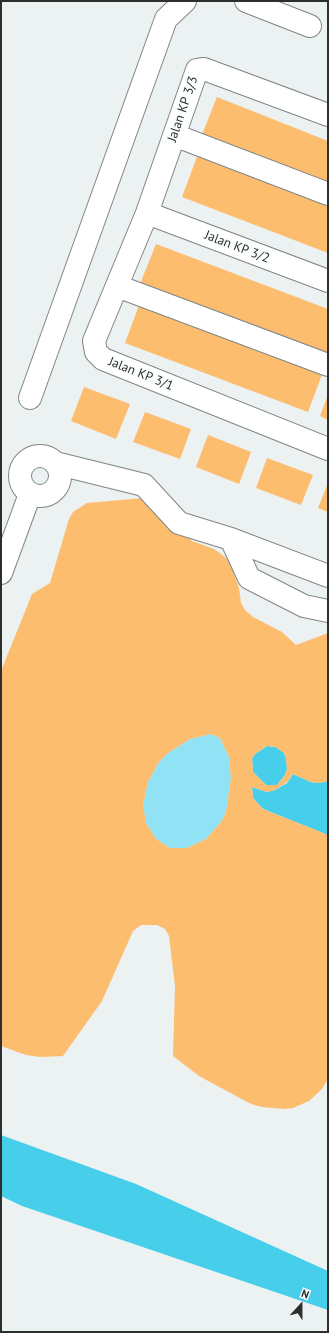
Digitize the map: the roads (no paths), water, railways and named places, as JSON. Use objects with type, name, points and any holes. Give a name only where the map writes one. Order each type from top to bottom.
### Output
[{"type":"street","points":[[30,398],[166,19],[185,1]]},
{"type":"street","points":[[252,2],[310,26]]},
{"type":"street","name":"Jalan KP 3/3","points":[[147,213],[197,70],[204,69],[328,115]]},
{"type":"street","points":[[174,135],[328,194]]},
{"type":"street","name":"Jalan KP 3/2","points":[[147,213],[328,281]]},
{"type":"street","name":"Jalan KP 3/1","points":[[147,213],[94,341],[96,352],[103,359],[328,449]]},
{"type":"street","points":[[117,286],[328,365]]},
{"type":"street","points":[[36,456],[50,458],[56,463],[61,474],[58,487],[54,492],[42,497],[30,494],[21,484],[20,470],[24,463],[36,456]]},
{"type":"street","points":[[56,463],[144,485],[178,523],[231,539],[328,576]]},
{"type":"street","points":[[1,573],[30,494]]},
{"type":"street","points":[[231,539],[249,578],[304,606],[328,611]]}]
